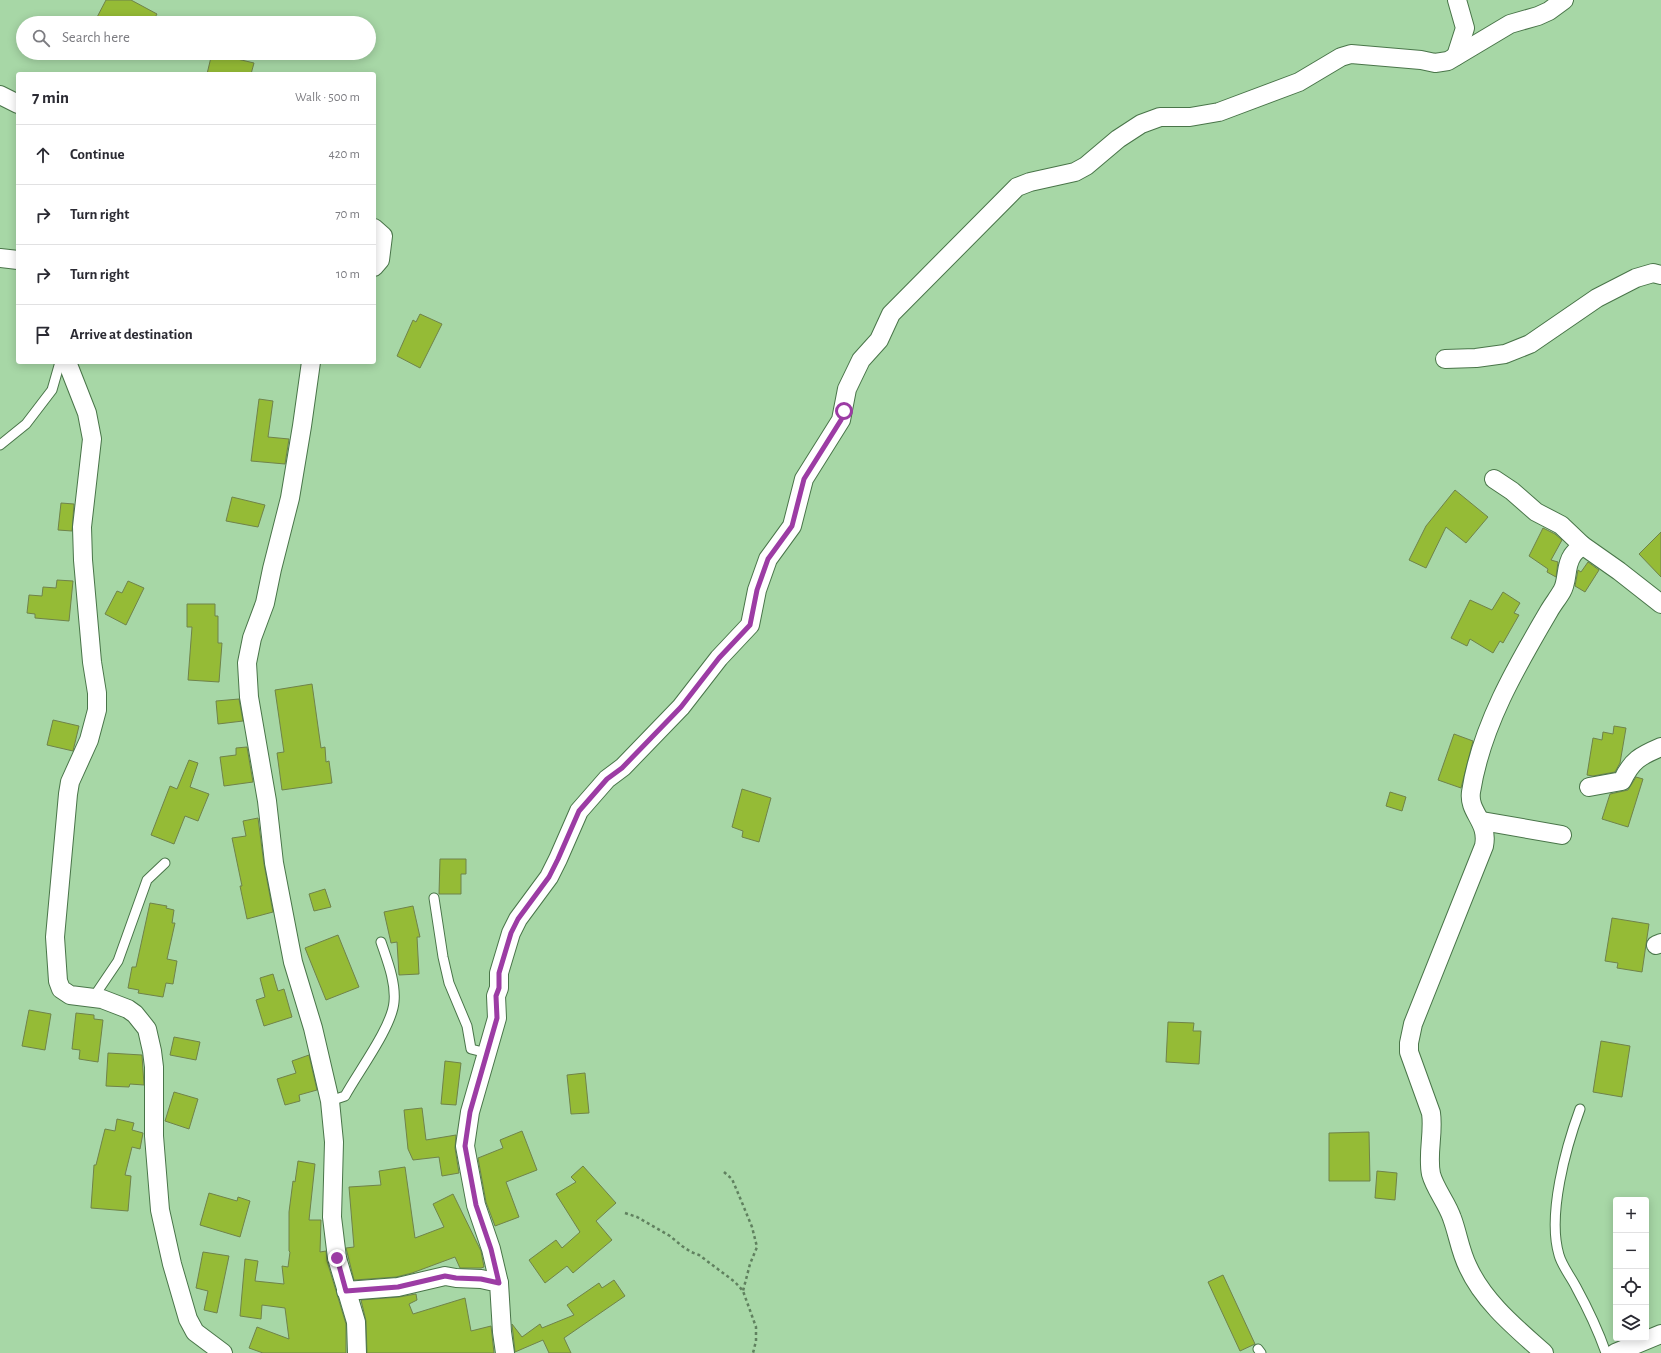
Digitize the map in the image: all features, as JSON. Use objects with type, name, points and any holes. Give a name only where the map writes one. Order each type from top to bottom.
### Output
[{"type":"street","points":[[1456,56],[1465,28],[1457,0]]},
{"type":"street","points":[[505,1353],[499,1283],[491,1249],[476,1205],[465,1146],[470,1112],[497,1018],[496,996],[499,988],[499,973],[505,958],[508,943],[518,919],[549,877],[583,806],[607,779],[622,768],[681,707],[719,658],[750,625],[757,590],[768,559],[792,526],[804,479],[841,420],[848,389],[861,360],[879,340],[891,314],[1017,187],[1030,182],[1075,172],[1086,166],[1118,139],[1141,124],[1160,117],[1190,117],[1219,112],[1299,82],[1341,57],[1351,54],[1421,60],[1435,63],[1448,61],[1510,24],[1538,16],[1549,11],[1564,0]]},
{"type":"street","points":[[0,95],[16,103]]},
{"type":"street","points":[[376,230],[383,236],[380,260],[376,265]]},
{"type":"street","points":[[0,258],[16,260]]},
{"type":"street","points":[[1444,359],[1476,358],[1505,354],[1530,344],[1597,298],[1636,278],[1652,273],[1661,275]]},
{"type":"street","points":[[69,364],[87,412],[92,440],[82,533],[92,662],[97,693],[97,710],[89,740],[70,782],[68,794],[55,937],[58,981],[61,989],[70,995],[110,1001],[128,1009],[135,1014],[147,1029],[154,1067],[154,1136],[160,1210],[172,1264],[188,1319],[195,1332],[223,1353]]},
{"type":"street","points":[[311,364],[290,498],[265,603],[252,638],[247,663],[249,697],[267,801],[274,863],[294,962],[313,1028],[330,1101],[334,1142],[332,1217],[337,1258],[356,1322],[357,1353]]},
{"type":"street","points":[[1494,479],[1512,490],[1536,512],[1561,525],[1582,545],[1619,571],[1661,604]]},
{"type":"street","points":[[1544,1353],[1504,1317],[1481,1290],[1467,1266],[1452,1218],[1434,1183],[1431,1173],[1433,1123],[1410,1052],[1409,1043],[1413,1024],[1484,846],[1486,833],[1482,821],[1472,807],[1471,793],[1480,757],[1492,722],[1511,678],[1563,590],[1571,557],[1582,545]]},
{"type":"street","points":[[1589,787],[1622,780],[1625,773],[1640,756],[1661,748]]},
{"type":"street","points":[[1482,821],[1562,835]]},
{"type":"street","points":[[346,1291],[398,1287],[445,1276],[481,1279],[499,1283]]},
{"type":"street","points":[[1615,1353],[1661,1334]]},
{"type":"lane","points":[[0,445],[26,424],[52,390],[59,364]]},
{"type":"lane","points":[[93,998],[118,961],[146,880],[165,863]]},
{"type":"lane","points":[[434,898],[443,957],[449,983],[467,1026],[471,1049],[487,1053]]},
{"type":"lane","points":[[330,1101],[345,1096],[387,1026],[394,1002],[390,967],[381,942]]},
{"type":"lane","points":[[1580,1109],[1568,1143],[1558,1188],[1554,1222],[1559,1255],[1592,1316],[1606,1353]]},
{"type":"path","points":[[724,1172],[732,1179],[752,1226],[757,1247],[750,1264],[743,1291]]},
{"type":"path","points":[[625,1213],[637,1217],[670,1236],[691,1252],[699,1255],[716,1267],[735,1282],[743,1291],[756,1327],[756,1341],[753,1353]]},
{"type":"building","points":[[106,0],[131,0],[157,14],[156,16],[98,16]]},
{"type":"building","points":[[210,60],[241,60],[254,63],[252,72],[207,72]]},
{"type":"building","points":[[420,314],[442,324],[420,368],[397,356],[413,320],[416,322]]},
{"type":"building","points":[[259,399],[273,401],[268,437],[289,439],[285,464],[251,461]]},
{"type":"building","points":[[1455,490],[1488,517],[1466,543],[1446,527],[1426,568],[1409,560],[1426,526]]},
{"type":"building","points":[[232,497],[265,505],[258,527],[226,521]]},
{"type":"building","points":[[61,503],[74,504],[72,531],[58,530]]},
{"type":"building","points":[[1543,528],[1555,534],[1562,540],[1551,560],[1558,562],[1556,577],[1547,572],[1548,569],[1529,556]]},
{"type":"building","points":[[1661,532],[1661,577],[1639,554]]},
{"type":"building","points":[[1588,562],[1599,570],[1585,592],[1575,586],[1578,570],[1581,572]]},
{"type":"building","points":[[57,580],[73,581],[69,621],[35,618],[35,614],[27,613],[29,595],[42,596],[43,587],[56,588]]},
{"type":"building","points":[[128,581],[144,588],[126,625],[105,614],[117,591],[122,593]]},
{"type":"building","points":[[1503,592],[1520,603],[1514,613],[1519,615],[1503,643],[1500,641],[1493,653],[1470,639],[1467,646],[1451,638],[1470,600],[1492,610]]},
{"type":"building","points":[[187,604],[215,604],[215,616],[218,616],[218,643],[222,643],[219,682],[188,680],[192,627],[187,627]]},
{"type":"building","points":[[312,684],[321,748],[325,747],[326,762],[329,761],[332,783],[282,790],[277,753],[284,752],[275,690]]},
{"type":"building","points":[[239,699],[243,721],[218,724],[216,701]]},
{"type":"building","points":[[53,720],[79,726],[73,751],[47,745]]},
{"type":"building","points":[[1614,726],[1626,728],[1620,763],[1615,772],[1593,776],[1587,775],[1593,738],[1602,740],[1603,732],[1613,734]]},
{"type":"building","points":[[1454,734],[1473,741],[1461,788],[1438,780]]},
{"type":"building","points":[[247,747],[253,782],[224,786],[220,757],[236,755],[236,748]]},
{"type":"building","points":[[189,760],[198,763],[190,787],[209,794],[198,821],[185,816],[174,844],[151,835],[170,786],[177,789]]},
{"type":"building","points":[[1636,777],[1643,779],[1628,827],[1602,819],[1610,794],[1628,790]]},
{"type":"building","points":[[742,789],[771,798],[759,842],[742,837],[743,831],[732,827]]},
{"type":"building","points":[[1390,792],[1406,797],[1402,811],[1386,806]]},
{"type":"building","points":[[258,818],[264,864],[273,912],[247,919],[232,838],[246,836],[243,821]]},
{"type":"building","points":[[440,859],[466,859],[466,874],[461,874],[461,894],[439,894]]},
{"type":"building","points":[[325,889],[331,907],[314,911],[309,894]]},
{"type":"building","points":[[150,903],[167,906],[166,908],[174,910],[172,923],[175,923],[167,959],[177,961],[173,984],[166,983],[163,997],[138,993],[139,990],[128,988],[132,967],[136,967]]},
{"type":"building","points":[[413,906],[420,937],[417,937],[419,974],[399,975],[397,942],[391,943],[384,912]]},
{"type":"building","points":[[1612,918],[1649,924],[1642,972],[1617,968],[1618,963],[1605,961]]},
{"type":"building","points":[[338,935],[359,987],[326,1000],[305,948]]},
{"type":"building","points":[[273,974],[278,991],[284,989],[292,1017],[264,1026],[256,1000],[265,997],[260,978]]},
{"type":"building","points":[[29,1010],[51,1014],[45,1050],[22,1046]]},
{"type":"building","points":[[76,1013],[94,1015],[94,1019],[103,1020],[98,1062],[79,1059],[80,1050],[72,1049]]},
{"type":"building","points":[[1168,1022],[1194,1023],[1193,1031],[1201,1031],[1199,1064],[1166,1062]]},
{"type":"building","points":[[174,1037],[200,1042],[196,1060],[170,1055]]},
{"type":"building","points":[[1601,1041],[1630,1046],[1622,1097],[1593,1092]]},
{"type":"building","points":[[108,1053],[142,1055],[144,1085],[130,1084],[129,1087],[106,1086]]},
{"type":"building","points":[[309,1055],[317,1090],[299,1095],[300,1101],[285,1105],[277,1079],[296,1073],[292,1061]]},
{"type":"building","points":[[445,1061],[461,1063],[456,1105],[441,1104]]},
{"type":"building","points":[[585,1073],[589,1113],[571,1114],[567,1075]]},
{"type":"building","points":[[174,1092],[198,1099],[189,1129],[165,1121]]},
{"type":"building","points":[[422,1108],[426,1140],[456,1135],[455,1148],[459,1173],[442,1176],[439,1157],[413,1160],[408,1149],[404,1110]]},
{"type":"building","points":[[117,1119],[134,1123],[132,1130],[143,1133],[140,1149],[132,1147],[125,1175],[131,1176],[128,1211],[91,1208],[94,1165],[96,1165],[105,1129],[115,1131]]},
{"type":"building","points":[[522,1131],[537,1170],[506,1182],[519,1217],[495,1226],[486,1202],[478,1158],[503,1148],[500,1140]]},
{"type":"building","points":[[1369,1132],[1370,1181],[1329,1181],[1329,1133]]},
{"type":"building","points":[[298,1161],[315,1164],[309,1220],[321,1220],[320,1252],[326,1251],[327,1261],[346,1324],[346,1353],[263,1353],[249,1348],[257,1327],[289,1339],[285,1308],[262,1305],[261,1319],[240,1316],[245,1259],[258,1261],[255,1281],[284,1284],[282,1266],[288,1267],[290,1252],[289,1212],[293,1181],[295,1182]]},
{"type":"building","points":[[583,1166],[616,1203],[596,1221],[612,1240],[573,1273],[567,1266],[545,1283],[529,1260],[556,1240],[562,1248],[580,1232],[556,1194],[576,1182],[571,1177]]},
{"type":"building","points":[[405,1167],[415,1238],[444,1227],[433,1204],[453,1194],[481,1251],[484,1267],[460,1268],[455,1257],[412,1273],[396,1277],[354,1280],[346,1248],[354,1247],[349,1187],[381,1185],[379,1171]]},
{"type":"building","points":[[1377,1171],[1397,1173],[1395,1200],[1375,1198]]},
{"type":"building","points":[[209,1193],[237,1201],[238,1197],[250,1201],[240,1237],[200,1225]]},
{"type":"building","points":[[203,1252],[229,1256],[217,1313],[204,1310],[208,1291],[196,1288]]},
{"type":"building","points":[[1223,1275],[1255,1344],[1240,1351],[1208,1282]]},
{"type":"building","points":[[614,1280],[625,1296],[564,1338],[571,1353],[549,1353],[543,1340],[515,1352],[512,1324],[522,1337],[540,1324],[542,1328],[574,1315],[567,1305],[599,1283],[602,1288]]},
{"type":"building","points":[[416,1294],[417,1300],[409,1304],[413,1314],[465,1298],[471,1331],[491,1326],[494,1353],[367,1353],[366,1321],[361,1300]]},
{"type":"route","points":[[337,1258],[346,1291],[398,1287],[445,1276],[481,1279],[499,1283],[491,1249],[476,1205],[465,1146],[470,1112],[497,1018],[496,996],[499,988],[499,973],[505,958],[511,933],[518,919],[549,877],[579,811],[592,794],[607,779],[622,768],[681,707],[719,658],[750,625],[757,590],[768,559],[792,526],[804,479],[841,420],[844,411]]}]
